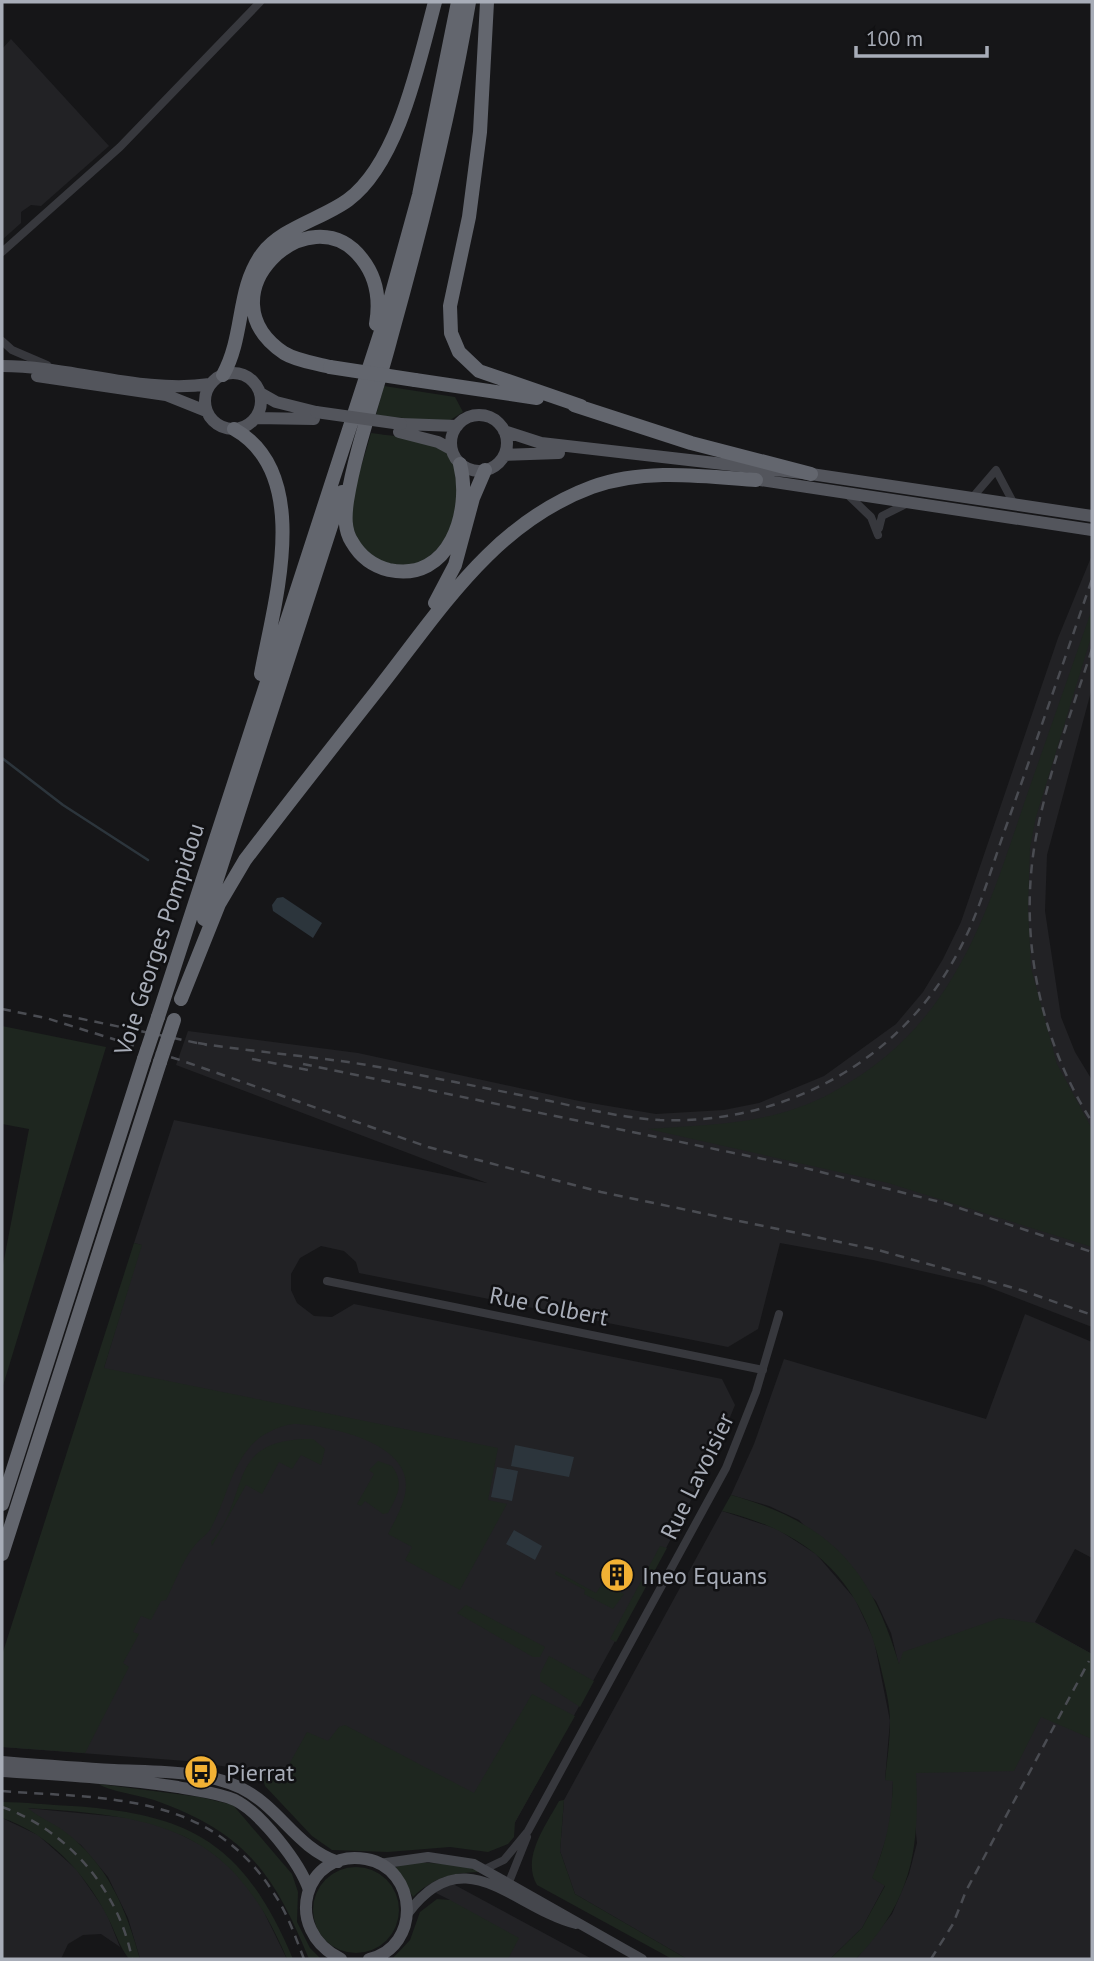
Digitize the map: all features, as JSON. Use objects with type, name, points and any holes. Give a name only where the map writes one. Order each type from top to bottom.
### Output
[{"type":"highway","points":[[223,375],[237,344],[251,271],[264,251],[279,239],[327,214],[350,198],[377,168],[400,115],[435,2]]},
{"type":"highway","points":[[360,388],[372,356],[419,195],[458,2]]},
{"type":"highway","points":[[460,464],[462,506],[451,544],[428,565],[411,571],[393,571],[368,561],[349,537],[346,525],[347,501],[359,444],[420,233],[451,101],[469,2]]},
{"type":"highway","points":[[487,2],[480,132],[469,217],[450,306],[451,333],[459,352],[485,374],[691,443],[811,474]]},
{"type":"highway","points":[[360,388],[377,321],[375,283],[368,267],[346,243],[326,238],[301,241],[282,248],[261,271],[253,297],[254,311],[266,335],[284,353],[330,367],[415,380],[581,406]]},
{"type":"highway","name":"Voie Georges Pompidou","points":[[2,1504],[360,388]]},
{"type":"highway","points":[[234,429],[256,447],[277,482],[283,508],[275,596],[251,727]]},
{"type":"highway","name":"Voie Georges Pompidou","points":[[2,1554],[181,999],[200,931],[359,444]]},
{"type":"highway","points":[[404,656],[451,575],[473,498],[485,470]]},
{"type":"highway","points":[[181,999],[219,904],[245,860],[484,556],[516,528],[550,507],[595,486],[650,476],[756,480]]},
{"type":"main road","points":[[2,366],[177,386],[211,384]]},
{"type":"main road","points":[[2,373],[166,395],[206,411]]},
{"type":"main road","points":[[241,374],[256,385],[261,402],[255,418],[249,424],[234,429],[214,422],[206,411],[205,397],[211,384],[223,375],[241,374]]},
{"type":"main road","points":[[260,393],[276,402],[315,415],[400,428],[457,426],[478,415],[494,419],[504,431],[541,443],[811,474],[1014,504],[1091,523]]},
{"type":"main road","points":[[255,418],[315,415]]},
{"type":"main road","points":[[451,449],[457,426]]},
{"type":"main road","points":[[400,428],[451,449],[460,464],[472,471],[493,467],[504,455],[504,431]]},
{"type":"main road","points":[[504,455],[553,452],[642,460],[756,480],[910,502],[1091,523]]},
{"type":"main road","points":[[2,1762],[163,1773],[220,1781],[239,1787],[265,1803],[313,1852],[338,1862]]},
{"type":"main road","points":[[2,1771],[131,1781],[216,1794],[247,1807],[287,1852],[309,1890]]},
{"type":"main road","points":[[341,1959],[328,1956],[314,1940],[307,1924],[305,1907],[309,1890],[321,1873],[338,1862],[352,1858],[379,1864],[401,1884],[408,1913],[401,1936],[385,1953],[372,1959]]},
{"type":"street","points":[[2,252],[120,147],[260,2]]},
{"type":"street","points":[[2,341],[32,360],[64,371]]},
{"type":"street","points":[[972,498],[996,470],[1014,504]]},
{"type":"street","points":[[845,492],[871,517],[878,535],[883,516],[910,502]]},
{"type":"street","name":"Rue Colbert","points":[[327,1281],[763,1370]]},
{"type":"street","name":"Rue Lavoisier","points":[[483,1874],[504,1860],[528,1831],[726,1468],[763,1370],[779,1314]]},
{"type":"street","name":"Rue Lavoisier","points":[[509,1882],[519,1862],[528,1831]]},
{"type":"street","points":[[379,1864],[428,1857],[465,1861],[563,1921],[578,1924]]},
{"type":"street","points":[[408,1913],[422,1896],[438,1884],[483,1874],[509,1882],[642,1959]]},
{"type":"shaded area","points":[[11,39],[109,146],[41,206],[31,205],[21,212],[21,223],[2,240],[2,49]]},
{"type":"shaded area","points":[[384,386],[455,397],[463,412],[447,422],[376,415]]},
{"type":"shaded area","points":[[371,433],[409,438],[437,446],[444,450],[455,465],[459,486],[457,508],[449,530],[437,549],[420,562],[399,565],[375,557],[367,551],[352,528],[352,502]]},
{"type":"shaded area","points":[[1092,555],[1092,688],[1047,855],[1045,911],[1061,1017],[1075,1052],[1092,1080],[1092,1327],[983,1285],[873,1260],[780,1243],[758,1329],[728,1347],[359,1273],[356,1262],[344,1251],[321,1246],[300,1258],[291,1274],[291,1290],[297,1303],[314,1316],[332,1317],[354,1304],[722,1379],[735,1405],[714,1456],[663,1554],[512,1828],[450,1847],[272,1777],[236,1768],[186,1761],[2,1747],[99,1384],[141,1245],[134,1243],[174,1120],[487,1183],[176,1065],[188,1031],[358,1053],[579,1101],[656,1114],[724,1110],[759,1103],[824,1076],[896,1024],[923,992],[943,959],[961,922],[1058,638]]},
{"type":"shaded area","points":[[1092,609],[1092,634],[1036,817],[1030,848],[1028,907],[1031,968],[1057,1064],[1092,1129],[1092,1247],[888,1183],[648,1129],[742,1121],[811,1103],[875,1065],[910,1034],[938,999],[962,962],[981,921]]},
{"type":"shaded area","points":[[283,897],[322,923],[313,938],[273,911],[272,905],[277,898]]},
{"type":"shaded area","points":[[2,1026],[106,1047],[2,1389],[2,1270],[29,1129],[2,1124]]},
{"type":"shaded area","points":[[134,1243],[142,1245],[104,1368],[498,1448],[488,1500],[507,1504],[460,1590],[405,1560],[412,1547],[388,1534],[402,1505],[406,1482],[398,1462],[387,1452],[358,1437],[310,1425],[292,1424],[271,1431],[249,1448],[235,1470],[217,1517],[208,1533],[187,1556],[166,1600],[161,1601],[151,1620],[141,1616],[133,1632],[139,1634],[123,1663],[129,1667],[85,1753],[2,1747],[2,1655]]},
{"type":"shaded area","points":[[1025,1314],[1092,1342],[1092,1558],[1075,1549],[1035,1622],[1092,1654],[1092,1959],[856,1959],[892,1914],[909,1874],[917,1843],[899,1666],[891,1633],[876,1601],[799,1520],[769,1506],[731,1495],[754,1444],[784,1359],[986,1419]]},
{"type":"shaded area","points":[[313,1439],[325,1449],[321,1465],[301,1455],[292,1469],[279,1462],[262,1494],[246,1485],[212,1546],[211,1542],[232,1506],[252,1459],[265,1448],[284,1441]]},
{"type":"shaded area","points":[[515,1445],[574,1457],[569,1477],[511,1466]]},
{"type":"shaded area","points":[[378,1461],[392,1466],[399,1484],[388,1513],[383,1514],[365,1501],[361,1506],[357,1504],[374,1474],[369,1470]]},
{"type":"shaded area","points":[[497,1467],[518,1471],[512,1501],[491,1497]]},
{"type":"shaded area","points":[[731,1495],[795,1519],[841,1553],[874,1600],[899,1664],[903,1652],[1000,1618],[1035,1623],[1092,1654],[1092,1739],[1041,1717],[1014,1771],[916,1773],[916,1827],[908,1873],[889,1916],[875,1938],[856,1959],[830,1959],[862,1928],[885,1886],[872,1878],[887,1831],[893,1781],[885,1780],[890,1715],[880,1664],[859,1607],[844,1583],[825,1563],[780,1531],[722,1511]]},
{"type":"shaded area","points":[[722,1511],[777,1529],[816,1554],[855,1599],[874,1640],[890,1721],[885,1780],[893,1780],[889,1830],[873,1878],[885,1885],[862,1928],[830,1959],[687,1959],[575,1894],[560,1851],[564,1800]]},
{"type":"shaded area","points":[[514,1530],[542,1546],[535,1560],[506,1544]]},
{"type":"shaded area","points":[[660,1546],[667,1548],[616,1642],[610,1639]]},
{"type":"shaded area","points":[[556,1571],[596,1593],[603,1583],[624,1594],[613,1609],[584,1594],[585,1590],[555,1574]]},
{"type":"shaded area","points":[[466,1605],[545,1647],[540,1657],[533,1657],[457,1613]]},
{"type":"shaded area","points":[[549,1656],[594,1681],[580,1707],[540,1681],[540,1674]]},
{"type":"shaded area","points":[[532,1694],[575,1716],[515,1822],[514,1837],[508,1844],[488,1852],[450,1847],[388,1852],[332,1850],[312,1836],[265,1786],[263,1779],[266,1775],[281,1779],[307,1732],[328,1741],[339,1727],[345,1725],[474,1793]]},
{"type":"shaded area","points":[[99,1784],[200,1797],[233,1805],[292,1874],[298,1892],[297,1922],[310,1948],[321,1959],[309,1959],[283,1902],[269,1879],[234,1842],[212,1826],[185,1812]]},
{"type":"shaded area","points":[[564,1800],[560,1851],[575,1894],[687,1959],[672,1959],[537,1885],[532,1864],[537,1842],[559,1801]]},
{"type":"shaded area","points":[[2,1802],[114,1810],[151,1817],[182,1828],[210,1843],[234,1863],[255,1888],[275,1920],[293,1959],[287,1959],[265,1915],[242,1881],[215,1856],[186,1837],[153,1825],[116,1817],[28,1808],[64,1831],[104,1873],[121,1905],[140,1959],[129,1959],[98,1900],[76,1870],[50,1844],[2,1818]]},
{"type":"shaded area","points":[[26,1808],[141,1819],[166,1827],[205,1847],[230,1867],[257,1898],[287,1959],[140,1959],[128,1918],[108,1877],[81,1845]]},
{"type":"shaded area","points":[[2,1818],[38,1835],[77,1870],[106,1912],[120,1947],[101,1934],[83,1935],[68,1944],[61,1959],[2,1959]]},
{"type":"shaded area","points":[[415,1862],[459,1865],[485,1872],[464,1873],[437,1880],[413,1897],[395,1867]]},
{"type":"shaded area","points":[[416,1864],[592,1959],[405,1959],[450,1900],[396,1873]]},
{"type":"shaded area","points":[[356,1867],[380,1874],[392,1886],[399,1910],[392,1934],[380,1946],[356,1953],[332,1946],[320,1934],[313,1910],[320,1886],[332,1874]]},
{"type":"shaded area","points":[[437,1899],[450,1900],[519,1938],[508,1959],[392,1959],[410,1940],[420,1912]]},
{"type":"waterway","points":[[2,758],[63,805],[148,860]]},
{"type":"railway","points":[[198,1043],[374,1066],[605,1113],[660,1120],[705,1119],[749,1112],[792,1099],[832,1080],[869,1056],[902,1027],[932,994],[956,956],[984,891],[1092,579]]},
{"type":"railway","points":[[1092,649],[1041,813],[1031,874],[1030,911],[1037,985],[1046,1021],[1058,1056],[1092,1122]]},
{"type":"railway","points":[[2,1009],[46,1018],[180,1060],[428,1147],[601,1192],[878,1250],[1021,1290],[1092,1315]]},
{"type":"railway","points":[[63,1015],[207,1045]]},
{"type":"railway","points":[[252,1059],[313,1071]]},
{"type":"railway","points":[[303,1064],[797,1166],[944,1203],[1092,1252]]},
{"type":"railway","points":[[931,1959],[953,1924],[966,1891],[1089,1661]]},
{"type":"railway","points":[[2,1791],[117,1800],[152,1807],[187,1818],[218,1835],[247,1859],[273,1892],[287,1916],[304,1959]]},
{"type":"railway","points":[[2,1807],[26,1817],[48,1831],[69,1847],[87,1866],[103,1887],[115,1910],[132,1959]]},
{"type":"place","name":"Ineo Equans","points":[[617,1575]]},
{"type":"place","name":"Pierrat","points":[[201,1772]]}]
